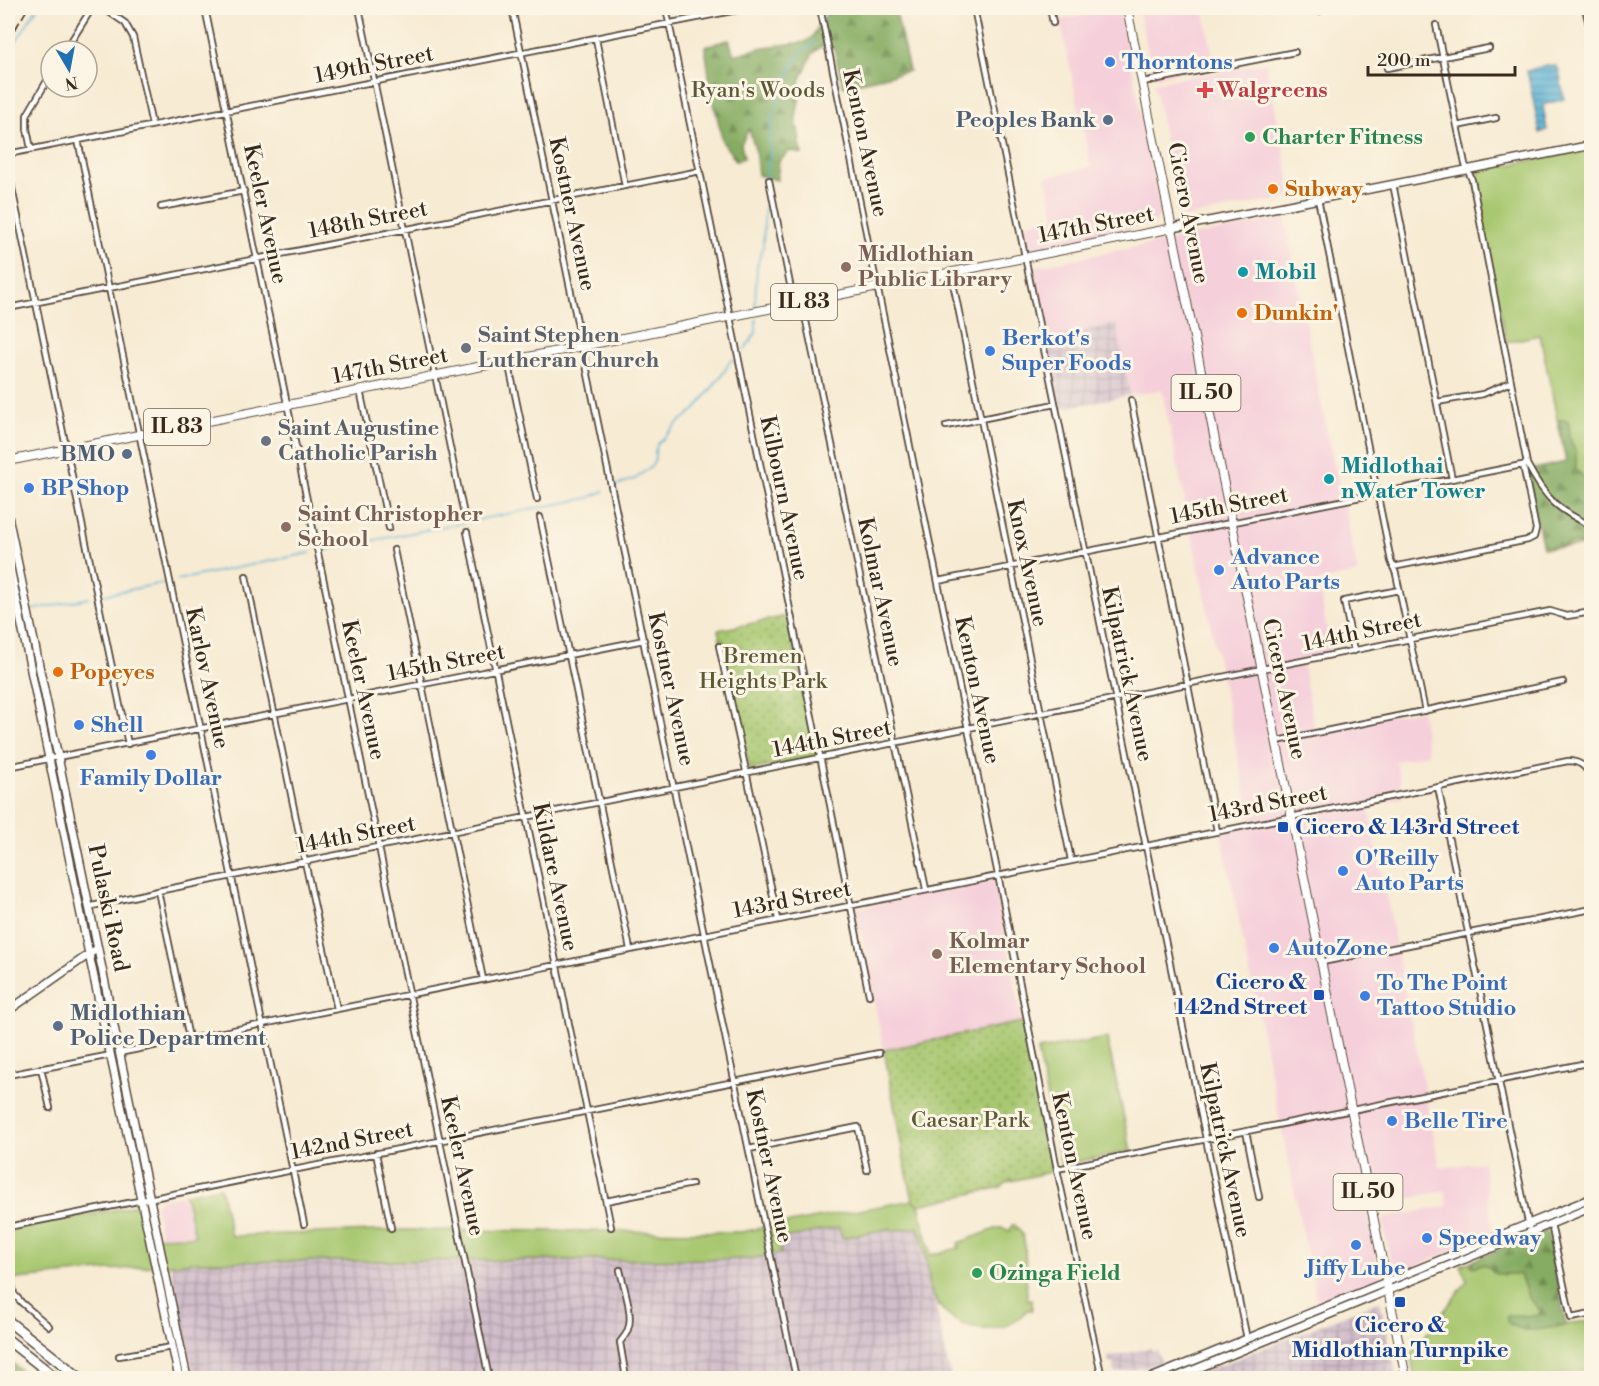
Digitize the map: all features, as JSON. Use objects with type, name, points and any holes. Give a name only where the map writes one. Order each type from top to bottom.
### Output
[{"type":"highway","points":[[8,1321],[80,1378]]},
{"type":"highway","points":[[8,1340],[56,1378]]},
{"type":"main road","name":"Cicero Avenue","points":[[1127,8],[1406,1378]]},
{"type":"main road","name":"147th Street","points":[[8,461],[1592,145]]},
{"type":"main road","name":"Pulaski Road","points":[[8,516],[187,1378]]},
{"type":"main road","name":"Pulaski Road","points":[[8,558],[179,1378]]},
{"type":"main road","points":[[8,1011],[98,948]]},
{"type":"main road","points":[[1151,1378],[1592,1198]]},
{"type":"main road","points":[[1174,1378],[1592,1207]]},
{"type":"street","points":[[73,39],[92,8]]},
{"type":"street","points":[[102,8],[125,23],[133,37],[152,125]]},
{"type":"street","name":"Keeler Avenue","points":[[205,8],[489,1378]]},
{"type":"street","points":[[359,8],[464,515]]},
{"type":"street","name":"Kostner Avenue","points":[[512,8],[796,1378]]},
{"type":"street","name":"Kilbourn Avenue","points":[[666,8],[868,995]]},
{"type":"street","name":"149th Street","points":[[8,154],[747,8]]},
{"type":"street","name":"Kenton Avenue","points":[[820,8],[1057,1169],[1102,1378]]},
{"type":"street","name":"Kilpatrick Avenue","points":[[974,8],[1250,1347]]},
{"type":"street","points":[[1050,8],[1053,23]]},
{"type":"street","points":[[1586,8],[1592,37]]},
{"type":"street","points":[[1393,567],[1528,540],[1534,537],[1536,530],[1511,382],[1472,180],[1465,164],[1436,25]]},
{"type":"street","points":[[596,39],[625,186]]},
{"type":"street","points":[[1387,68],[1489,48]]},
{"type":"street","points":[[1143,82],[1295,52]]},
{"type":"street","points":[[31,149],[27,115],[39,94]]},
{"type":"street","points":[[1457,126],[1497,118]]},
{"type":"street","name":"Karlov Avenue","points":[[78,140],[304,1224]]},
{"type":"street","points":[[8,169],[128,744]]},
{"type":"street","name":"148th Street","points":[[8,308],[700,171]]},
{"type":"street","name":"Kolmar Avenue","points":[[769,180],[926,890]]},
{"type":"street","points":[[1393,184],[1452,479]]},
{"type":"street","points":[[161,207],[244,191]]},
{"type":"street","points":[[1318,199],[1393,567],[1425,711]]},
{"type":"street","name":"Knox Avenue","points":[[951,273],[1071,860]]},
{"type":"street","points":[[508,361],[537,499]]},
{"type":"street","points":[[1437,402],[1483,394],[1511,382]]},
{"type":"street","points":[[360,390],[389,528]]},
{"type":"street","points":[[1131,400],[1217,831]]},
{"type":"street","points":[[946,426],[1055,404]]},
{"type":"street","points":[[1525,464],[1552,502],[1569,515],[1592,526]]},
{"type":"street","name":"145th Street","points":[[938,581],[1525,464]]},
{"type":"street","points":[[540,517],[630,949]]},
{"type":"street","name":"Kildare Avenue","points":[[467,532],[611,1227]]},
{"type":"street","points":[[394,550],[483,979]]},
{"type":"street","points":[[246,576],[337,1009]]},
{"type":"street","points":[[1354,651],[1344,601],[1399,590]]},
{"type":"street","points":[[8,615],[27,611]]},
{"type":"street","name":"144th Street","points":[[80,908],[1550,611],[1567,616],[1592,612]]},
{"type":"street","name":"145th Street","points":[[8,767],[644,640]]},
{"type":"street","points":[[719,646],[778,920]]},
{"type":"street","points":[[1277,741],[1563,682]]},
{"type":"street","name":"143rd Street","points":[[8,1075],[1568,761],[1582,765],[1587,770],[1592,784]]},
{"type":"street","points":[[1438,786],[1530,1232]]},
{"type":"street","points":[[158,891],[189,1038]]},
{"type":"street","points":[[1322,962],[1592,909]]},
{"type":"street","name":"142nd Street","points":[[8,1227],[879,1053]]},
{"type":"street","points":[[1057,1169],[1592,1062]]},
{"type":"street","points":[[41,1068],[50,1108]]},
{"type":"street","points":[[749,1149],[858,1127],[867,1170]]},
{"type":"street","points":[[1246,1131],[1259,1197]]},
{"type":"street","points":[[376,1153],[391,1228]]},
{"type":"street","points":[[606,1202],[693,1184]]},
{"type":"street","points":[[1551,1224],[1571,1318],[1592,1314]]},
{"type":"street","points":[[8,1263],[14,1294],[49,1326]]},
{"type":"street","points":[[620,1269],[630,1322],[620,1342],[626,1378]]},
{"type":"street","points":[[119,1356],[172,1347]]},
{"type":"shaded area","points":[[1120,8],[1161,214],[1153,224],[1029,251],[1022,225],[1055,217],[1046,177],[1091,167],[1060,20]]},
{"type":"shaded area","points":[[1138,8],[1203,8],[1215,66],[1154,77]]},
{"type":"shaded area","points":[[1266,63],[1293,197],[1185,217],[1179,213],[1154,83]]},
{"type":"shaded area","points":[[1285,218],[1327,433],[1358,573],[1318,581],[1331,653],[1302,660],[1315,730],[1421,710],[1428,754],[1396,761],[1403,798],[1368,805],[1440,1168],[1483,1162],[1493,1234],[1403,1271],[1397,1271],[1392,1267],[1382,1219],[1448,1206],[1445,1191],[1366,1207],[1380,1274],[1379,1279],[1375,1284],[1318,1307],[1220,827],[1251,820],[1162,390],[1130,395],[1115,325],[1047,338],[1033,267]]},
{"type":"shaded area","points":[[1116,324],[1130,395],[1059,409],[1045,339]]},
{"type":"shaded area","name":"Kolmar Elementary School","points":[[995,880],[1022,1022],[884,1050],[856,908]]},
{"type":"shaded area","points":[[185,1194],[195,1236],[161,1237],[155,1205],[161,1199]]},
{"type":"shaded area","points":[[839,1227],[843,1237],[891,1228],[892,1231],[919,1227],[951,1378],[194,1378],[170,1264],[779,1239]]},
{"type":"shaded area","points":[[1380,1301],[1397,1378],[1189,1378]]},
{"type":"shaded area","points":[[1151,1348],[1152,1351],[1157,1350],[1161,1364],[1115,1373],[1113,1363],[1109,1363],[1108,1357]]},
{"type":"green space","name":"Ryan's Woods","points":[[826,8],[895,8],[909,71],[843,86],[834,48],[822,46],[813,53],[800,81],[796,117],[802,154],[790,151],[779,161],[777,180],[758,175],[755,149],[749,129],[741,144],[744,158],[736,161],[722,141],[711,91],[705,46],[729,40],[734,55],[764,47],[805,42],[812,37],[826,14]]},
{"type":"green space","points":[[1591,149],[1591,546],[1543,548],[1526,471],[1566,462],[1540,335],[1506,342],[1475,180],[1482,170]]},
{"type":"green space","points":[[1558,420],[1566,420],[1569,424],[1569,436],[1576,453],[1576,469],[1585,478],[1585,498],[1591,503],[1591,544],[1572,543],[1547,547],[1542,542],[1526,471],[1566,462]]},
{"type":"green space","name":"Bremen Heights Park","points":[[788,616],[818,757],[750,770],[718,630]]},
{"type":"green space","name":"Caesar Park","points":[[1022,1022],[1054,1171],[1007,1182],[1002,1187],[919,1205],[913,1200],[884,1050]]},
{"type":"green space","points":[[1107,1038],[1131,1151],[1061,1165],[1037,1050]]},
{"type":"green space","points":[[220,1187],[231,1236],[403,1230],[741,1232],[913,1200],[919,1205],[931,1255],[959,1248],[958,1243],[998,1228],[1010,1231],[1012,1225],[1015,1225],[1017,1228],[1015,1230],[1018,1228],[1023,1236],[1025,1246],[1027,1299],[1032,1299],[1032,1310],[1027,1310],[1009,1324],[992,1329],[967,1326],[951,1317],[933,1296],[918,1227],[892,1231],[891,1228],[842,1238],[839,1227],[779,1239],[782,1253],[749,1259],[194,1262],[8,1280],[8,1231],[138,1205],[145,1237],[195,1236],[185,1194]]},
{"type":"green space","points":[[1547,1229],[1566,1325],[1527,1330],[1513,1326],[1507,1321],[1507,1316],[1539,1315],[1541,1311],[1528,1296],[1520,1275],[1494,1273],[1486,1264],[1473,1267],[1471,1265],[1474,1260]]},
{"type":"green space","points":[[1474,1260],[1471,1265],[1487,1264],[1503,1275],[1513,1273],[1520,1275],[1528,1296],[1541,1311],[1539,1315],[1533,1316],[1516,1315],[1523,1330],[1543,1329],[1591,1320],[1591,1369],[1545,1378],[1415,1378],[1410,1356],[1467,1281],[1461,1265]]},
{"type":"green space","points":[[8,1360],[31,1378],[8,1378]]},
{"type":"water","points":[[1546,65],[1556,66],[1559,70],[1564,99],[1543,105],[1547,130],[1540,133],[1527,71]]},
{"type":"waterway","points":[[8,52],[37,8]]},
{"type":"waterway","points":[[828,17],[826,13],[831,8]]},
{"type":"waterway","points":[[766,195],[771,121],[794,63],[801,53],[815,42]]},
{"type":"waterway","points":[[755,306],[757,266],[763,246],[765,205]]},
{"type":"waterway","points":[[744,350],[756,333],[756,319]]},
{"type":"waterway","points":[[617,485],[635,479],[652,466],[657,445],[678,423],[695,410],[733,359]]},
{"type":"waterway","points":[[325,550],[588,498],[604,491]]},
{"type":"waterway","points":[[177,580],[310,553]]},
{"type":"waterway","points":[[104,595],[163,583]]},
{"type":"waterway","points":[[32,610],[89,598]]},
{"type":"railway","points":[[8,41],[28,8]]},
{"type":"place","name":"Thorntons","points":[[1110,62]]},
{"type":"place","name":"Walgreens","points":[[1205,90]]},
{"type":"place","name":"Peoples Bank","points":[[1108,120]]},
{"type":"place","name":"Charter Fitness","points":[[1250,137]]},
{"type":"place","name":"Subway","points":[[1273,189]]},
{"type":"place","name":"Midlothian Public Library","points":[[846,267]]},
{"type":"place","name":"Mobil","points":[[1243,272]]},
{"type":"place","name":"Dunkin'","points":[[1242,313]]},
{"type":"place","name":"Saint Stephen Lutheran Church","points":[[466,348]]},
{"type":"place","name":"Berkot's Super Foods","points":[[990,351]]},
{"type":"place","name":"Saint Augustine Catholic Parish","points":[[266,441]]},
{"type":"place","name":"BMO","points":[[127,454]]},
{"type":"place","name":"Midlothai nWater Tower","points":[[1329,479]]},
{"type":"place","name":"BP Shop","points":[[29,488]]},
{"type":"place","name":"Saint Christopher School","points":[[286,527]]},
{"type":"place","name":"Advance Auto Parts","points":[[1219,570]]},
{"type":"place","name":"Popeyes","points":[[58,672]]},
{"type":"place","name":"Shell","points":[[79,725]]},
{"type":"place","name":"Family Dollar","points":[[151,755]]},
{"type":"place","name":"Cicero & 143rd Street","points":[[1283,827]]},
{"type":"place","name":"O'Reilly Auto Parts","points":[[1343,871]]},
{"type":"place","name":"AutoZone","points":[[1274,948]]},
{"type":"place","name":"Kolmar Elementary School","points":[[937,954]]},
{"type":"place","name":"Cicero & 142nd Street","points":[[1319,995]]},
{"type":"place","name":"To The Point Tattoo Studio","points":[[1365,996]]},
{"type":"place","name":"Midlothian Police Department","points":[[58,1026]]},
{"type":"place","name":"Belle Tire","points":[[1392,1121]]},
{"type":"place","name":"Speedway","points":[[1427,1238]]},
{"type":"place","name":"Jiffy Lube","points":[[1356,1245]]},
{"type":"place","name":"Ozinga Field","points":[[977,1273]]},
{"type":"place","name":"Cicero & Midlothian Turnpike","points":[[1400,1302]]}]
